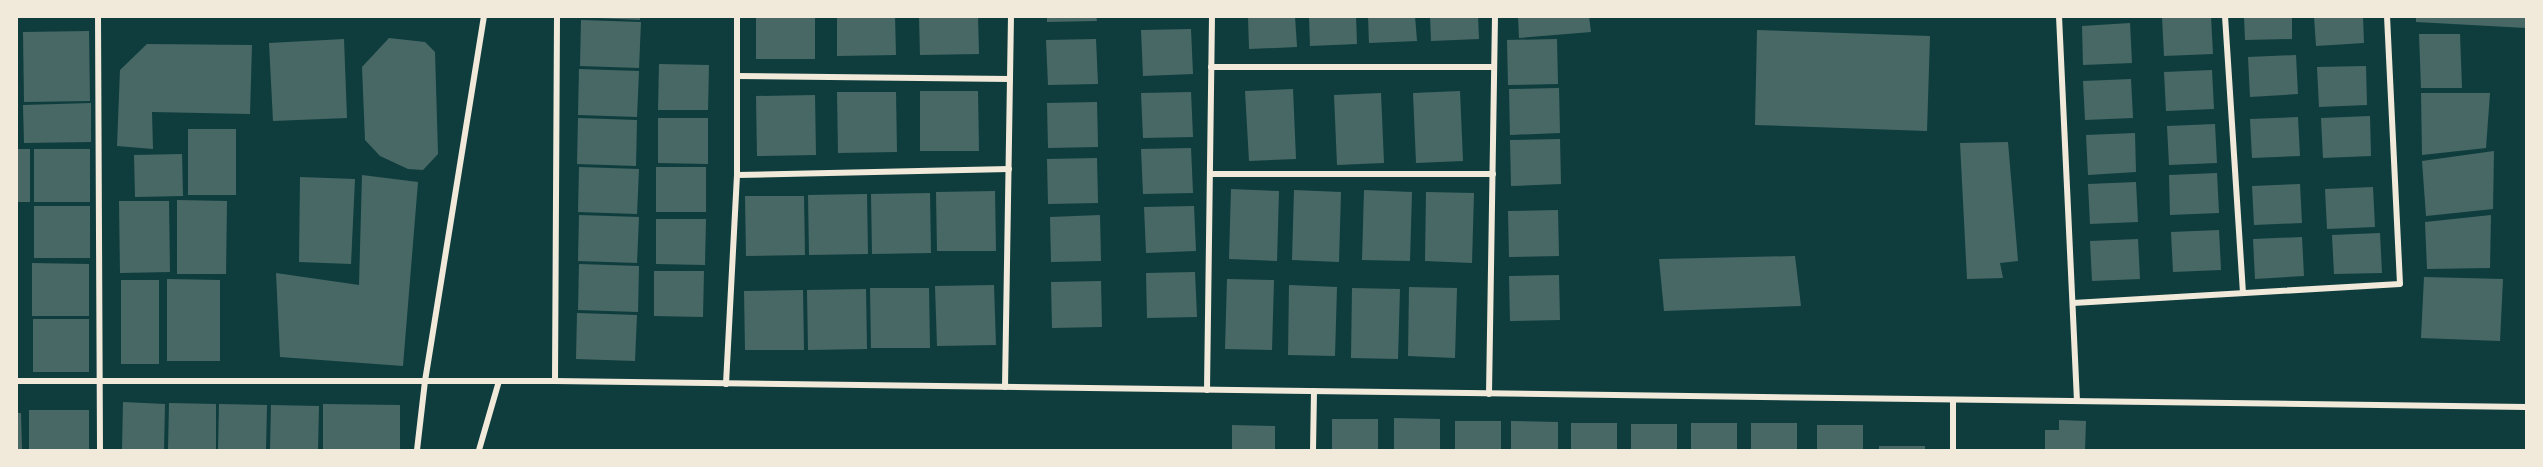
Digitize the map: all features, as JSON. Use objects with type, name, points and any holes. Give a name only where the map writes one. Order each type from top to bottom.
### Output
[{"type":"street","points":[[98,16],[100,450]]},
{"type":"street","points":[[417,450],[425,381],[484,16]]},
{"type":"street","points":[[555,381],[557,16]]},
{"type":"street","points":[[726,384],[737,175],[737,16]]},
{"type":"street","points":[[1005,387],[1011,16]]},
{"type":"street","points":[[1207,390],[1212,16]]},
{"type":"street","points":[[1489,394],[1495,16]]},
{"type":"street","points":[[2059,16],[2077,401]]},
{"type":"street","points":[[2225,16],[2243,293]]},
{"type":"street","points":[[2073,303],[2400,284],[2387,16]]},
{"type":"street","points":[[1211,67],[1493,67]]},
{"type":"street","points":[[737,76],[1010,79]]},
{"type":"street","points":[[737,175],[1009,169]]},
{"type":"street","points":[[1210,174],[1493,174]]},
{"type":"street","points":[[16,381],[555,381],[2526,407]]},
{"type":"street","points":[[479,450],[499,381]]},
{"type":"street","points":[[1313,450],[1314,391]]},
{"type":"street","points":[[1953,400],[1953,450]]},
{"type":"building","points":[[598,16],[640,16],[640,20],[598,18]]},
{"type":"building","points":[[756,16],[815,16],[815,59],[756,59]]},
{"type":"building","points":[[837,16],[895,16],[896,55],[837,56]]},
{"type":"building","points":[[919,16],[978,16],[979,54],[920,55]]},
{"type":"building","points":[[1047,16],[1096,16],[1097,21],[1047,22]]},
{"type":"building","points":[[1248,16],[1295,16],[1297,47],[1249,49]]},
{"type":"building","points":[[1309,16],[1356,16],[1357,44],[1310,46]]},
{"type":"building","points":[[1368,16],[1415,16],[1417,41],[1369,43]]},
{"type":"building","points":[[1430,16],[1478,16],[1479,39],[1431,41]]},
{"type":"building","points":[[1518,16],[1589,16],[1591,32],[1519,38]]},
{"type":"building","points":[[2211,16],[2213,54],[2164,56],[2162,17]]},
{"type":"building","points":[[2244,16],[2292,16],[2292,39],[2245,40]]},
{"type":"building","points":[[2314,16],[2363,16],[2364,43],[2316,46]]},
{"type":"building","points":[[2416,16],[2526,16],[2526,28],[2416,22]]},
{"type":"building","points":[[581,20],[641,22],[639,68],[580,66]]},
{"type":"building","points":[[2130,23],[2132,63],[2083,65],[2082,26]]},
{"type":"building","points":[[1191,29],[1193,74],[1143,76],[1141,30]]},
{"type":"building","points":[[1757,30],[1930,36],[1927,131],[1755,125]]},
{"type":"building","points":[[89,31],[90,101],[24,102],[23,32]]},
{"type":"building","points":[[2419,34],[2460,34],[2462,88],[2421,88]]},
{"type":"building","points":[[389,38],[425,42],[435,52],[438,154],[423,170],[408,169],[380,156],[365,140],[362,67]]},
{"type":"building","points":[[344,39],[347,118],[273,121],[269,43]]},
{"type":"building","points":[[1096,39],[1098,84],[1048,85],[1046,40]]},
{"type":"building","points":[[1557,39],[1558,84],[1508,85],[1507,40]]},
{"type":"building","points":[[147,44],[252,45],[250,114],[152,112],[153,149],[117,146],[120,70]]},
{"type":"building","points":[[2296,55],[2298,94],[2250,97],[2248,57]]},
{"type":"building","points":[[659,64],[709,65],[708,110],[658,110]]},
{"type":"building","points":[[2366,66],[2367,105],[2319,107],[2317,67]]},
{"type":"building","points":[[579,69],[639,71],[637,117],[578,115]]},
{"type":"building","points":[[2212,70],[2214,109],[2166,111],[2164,72]]},
{"type":"building","points":[[2131,79],[2133,118],[2085,120],[2083,81]]},
{"type":"building","points":[[1559,88],[1560,133],[1510,135],[1509,89]]},
{"type":"building","points":[[1293,89],[1296,159],[1249,161],[1245,91]]},
{"type":"building","points":[[920,91],[978,91],[979,151],[920,151]]},
{"type":"building","points":[[1460,91],[1463,161],[1416,163],[1413,93]]},
{"type":"building","points":[[837,92],[896,92],[897,152],[838,153]]},
{"type":"building","points":[[1191,92],[1193,137],[1143,138],[1141,93]]},
{"type":"building","points":[[1381,93],[1384,163],[1337,165],[1334,95]]},
{"type":"building","points":[[2421,93],[2490,93],[2486,148],[2422,155]]},
{"type":"building","points":[[815,95],[816,155],[757,156],[756,96]]},
{"type":"building","points":[[1097,102],[1098,147],[1048,148],[1047,103]]},
{"type":"building","points":[[91,103],[91,142],[24,143],[23,105]]},
{"type":"building","points":[[2370,116],[2371,156],[2323,158],[2321,118]]},
{"type":"building","points":[[2298,117],[2300,156],[2252,158],[2250,119]]},
{"type":"building","points":[[578,118],[637,120],[636,166],[577,164]]},
{"type":"building","points":[[658,118],[708,118],[708,164],[658,163]]},
{"type":"building","points":[[2215,124],[2217,163],[2169,165],[2167,126]]},
{"type":"building","points":[[188,129],[236,129],[236,195],[188,195]]},
{"type":"building","points":[[2135,133],[2136,172],[2088,175],[2086,135]]},
{"type":"building","points":[[1560,139],[1561,184],[1511,186],[1510,140]]},
{"type":"building","points":[[2008,142],[2018,261],[2000,263],[2003,278],[1967,279],[1960,143]]},
{"type":"building","points":[[1191,148],[1193,193],[1143,194],[1141,149]]},
{"type":"building","points":[[16,149],[30,149],[30,202],[16,202]]},
{"type":"building","points":[[34,149],[90,149],[90,202],[34,202]]},
{"type":"building","points":[[2494,151],[2493,209],[2426,216],[2422,161]]},
{"type":"building","points":[[182,154],[183,196],[135,197],[134,155]]},
{"type":"building","points":[[1097,158],[1098,203],[1048,204],[1047,159]]},
{"type":"building","points":[[579,167],[639,169],[637,214],[578,212]]},
{"type":"building","points":[[656,167],[706,167],[706,212],[656,212]]},
{"type":"building","points":[[2217,173],[2219,213],[2170,215],[2169,175]]},
{"type":"building","points":[[362,175],[418,182],[403,366],[280,357],[276,273],[359,285]]},
{"type":"building","points":[[300,177],[355,179],[351,264],[299,262]]},
{"type":"building","points":[[2136,182],[2138,222],[2090,224],[2088,184]]},
{"type":"building","points":[[2300,184],[2302,223],[2254,225],[2252,186]]},
{"type":"building","points":[[2373,187],[2375,227],[2327,229],[2325,189]]},
{"type":"building","points":[[1231,189],[1279,191],[1277,261],[1229,259]]},
{"type":"building","points":[[1294,190],[1341,192],[1339,262],[1292,260]]},
{"type":"building","points":[[1364,190],[1412,192],[1410,261],[1362,260]]},
{"type":"building","points":[[995,191],[996,251],[937,251],[936,192]]},
{"type":"building","points":[[1426,192],[1474,193],[1472,263],[1425,261]]},
{"type":"building","points":[[930,193],[931,253],[872,254],[871,194]]},
{"type":"building","points":[[867,194],[868,254],[809,255],[808,195]]},
{"type":"building","points":[[745,196],[804,196],[805,255],[746,256]]},
{"type":"building","points":[[177,200],[227,201],[226,274],[177,274]]},
{"type":"building","points":[[119,201],[169,201],[170,272],[120,273]]},
{"type":"building","points":[[34,206],[90,206],[90,258],[34,258]]},
{"type":"building","points":[[1194,206],[1196,251],[1146,253],[1144,207]]},
{"type":"building","points":[[1558,210],[1559,256],[1509,257],[1508,211]]},
{"type":"building","points":[[579,215],[639,217],[637,263],[578,261]]},
{"type":"building","points":[[1100,215],[1101,261],[1051,262],[1050,217]]},
{"type":"building","points":[[2491,215],[2490,268],[2427,269],[2425,222]]},
{"type":"building","points":[[656,219],[706,219],[705,265],[656,264]]},
{"type":"building","points":[[2219,230],[2221,270],[2173,272],[2171,232]]},
{"type":"building","points":[[2380,233],[2382,273],[2334,274],[2332,235]]},
{"type":"building","points":[[2302,237],[2304,276],[2255,279],[2253,239]]},
{"type":"building","points":[[2138,239],[2140,279],[2092,281],[2090,241]]},
{"type":"building","points":[[1795,256],[1801,306],[1664,311],[1659,259]]},
{"type":"building","points":[[32,263],[89,264],[89,316],[32,316]]},
{"type":"building","points":[[579,264],[639,266],[638,312],[578,310]]},
{"type":"building","points":[[654,271],[704,271],[703,317],[654,316]]},
{"type":"building","points":[[1195,272],[1197,317],[1147,318],[1146,273]]},
{"type":"building","points":[[1559,275],[1560,320],[1510,321],[1509,276]]},
{"type":"building","points":[[2424,277],[2503,279],[2500,341],[2421,338]]},
{"type":"building","points":[[167,279],[220,280],[220,361],[167,361]]},
{"type":"building","points":[[1227,279],[1274,280],[1272,350],[1225,349]]},
{"type":"building","points":[[121,280],[159,280],[159,364],[121,364]]},
{"type":"building","points":[[1101,281],[1102,327],[1052,328],[1051,282]]},
{"type":"building","points":[[994,285],[996,345],[937,346],[935,286]]},
{"type":"building","points":[[1289,285],[1337,287],[1335,356],[1288,355]]},
{"type":"building","points":[[1409,287],[1457,288],[1455,358],[1408,356]]},
{"type":"building","points":[[870,288],[929,288],[930,348],[871,348]]},
{"type":"building","points":[[1352,288],[1400,289],[1398,359],[1351,358]]},
{"type":"building","points":[[866,289],[867,349],[808,350],[807,290]]},
{"type":"building","points":[[803,290],[804,350],[745,350],[744,291]]},
{"type":"building","points":[[577,313],[637,315],[635,361],[576,359]]},
{"type":"building","points":[[33,319],[89,319],[89,372],[33,372]]},
{"type":"building","points":[[123,402],[165,404],[164,450],[122,450]]},
{"type":"building","points":[[169,403],[216,404],[216,450],[168,450]]},
{"type":"building","points":[[219,404],[267,405],[266,450],[218,450]]},
{"type":"building","points":[[323,404],[400,405],[400,450],[323,450]]},
{"type":"building","points":[[271,405],[319,406],[318,450],[270,450]]},
{"type":"building","points":[[29,410],[89,410],[89,450],[29,450]]},
{"type":"building","points":[[16,413],[21,413],[22,450],[16,450]]},
{"type":"building","points":[[1394,418],[1440,419],[1440,450],[1394,450]]},
{"type":"building","points":[[1332,419],[1378,419],[1378,450],[1332,450]]},
{"type":"building","points":[[2059,420],[2086,421],[2085,450],[2045,450],[2045,430],[2059,430]]},
{"type":"building","points":[[1455,421],[1501,421],[1501,450],[1455,450]]},
{"type":"building","points":[[1511,421],[1558,422],[1558,450],[1511,450]]},
{"type":"building","points":[[1571,423],[1617,423],[1617,450],[1571,450]]},
{"type":"building","points":[[1691,423],[1737,423],[1737,450],[1691,450]]},
{"type":"building","points":[[1751,423],[1797,423],[1797,450],[1751,450]]},
{"type":"building","points":[[1631,424],[1677,424],[1677,450],[1631,450]]},
{"type":"building","points":[[1232,425],[1275,426],[1275,450],[1232,450]]},
{"type":"building","points":[[1817,425],[1863,425],[1863,450],[1817,450]]},
{"type":"building","points":[[1879,446],[1925,446],[1925,450],[1879,450]]}]
